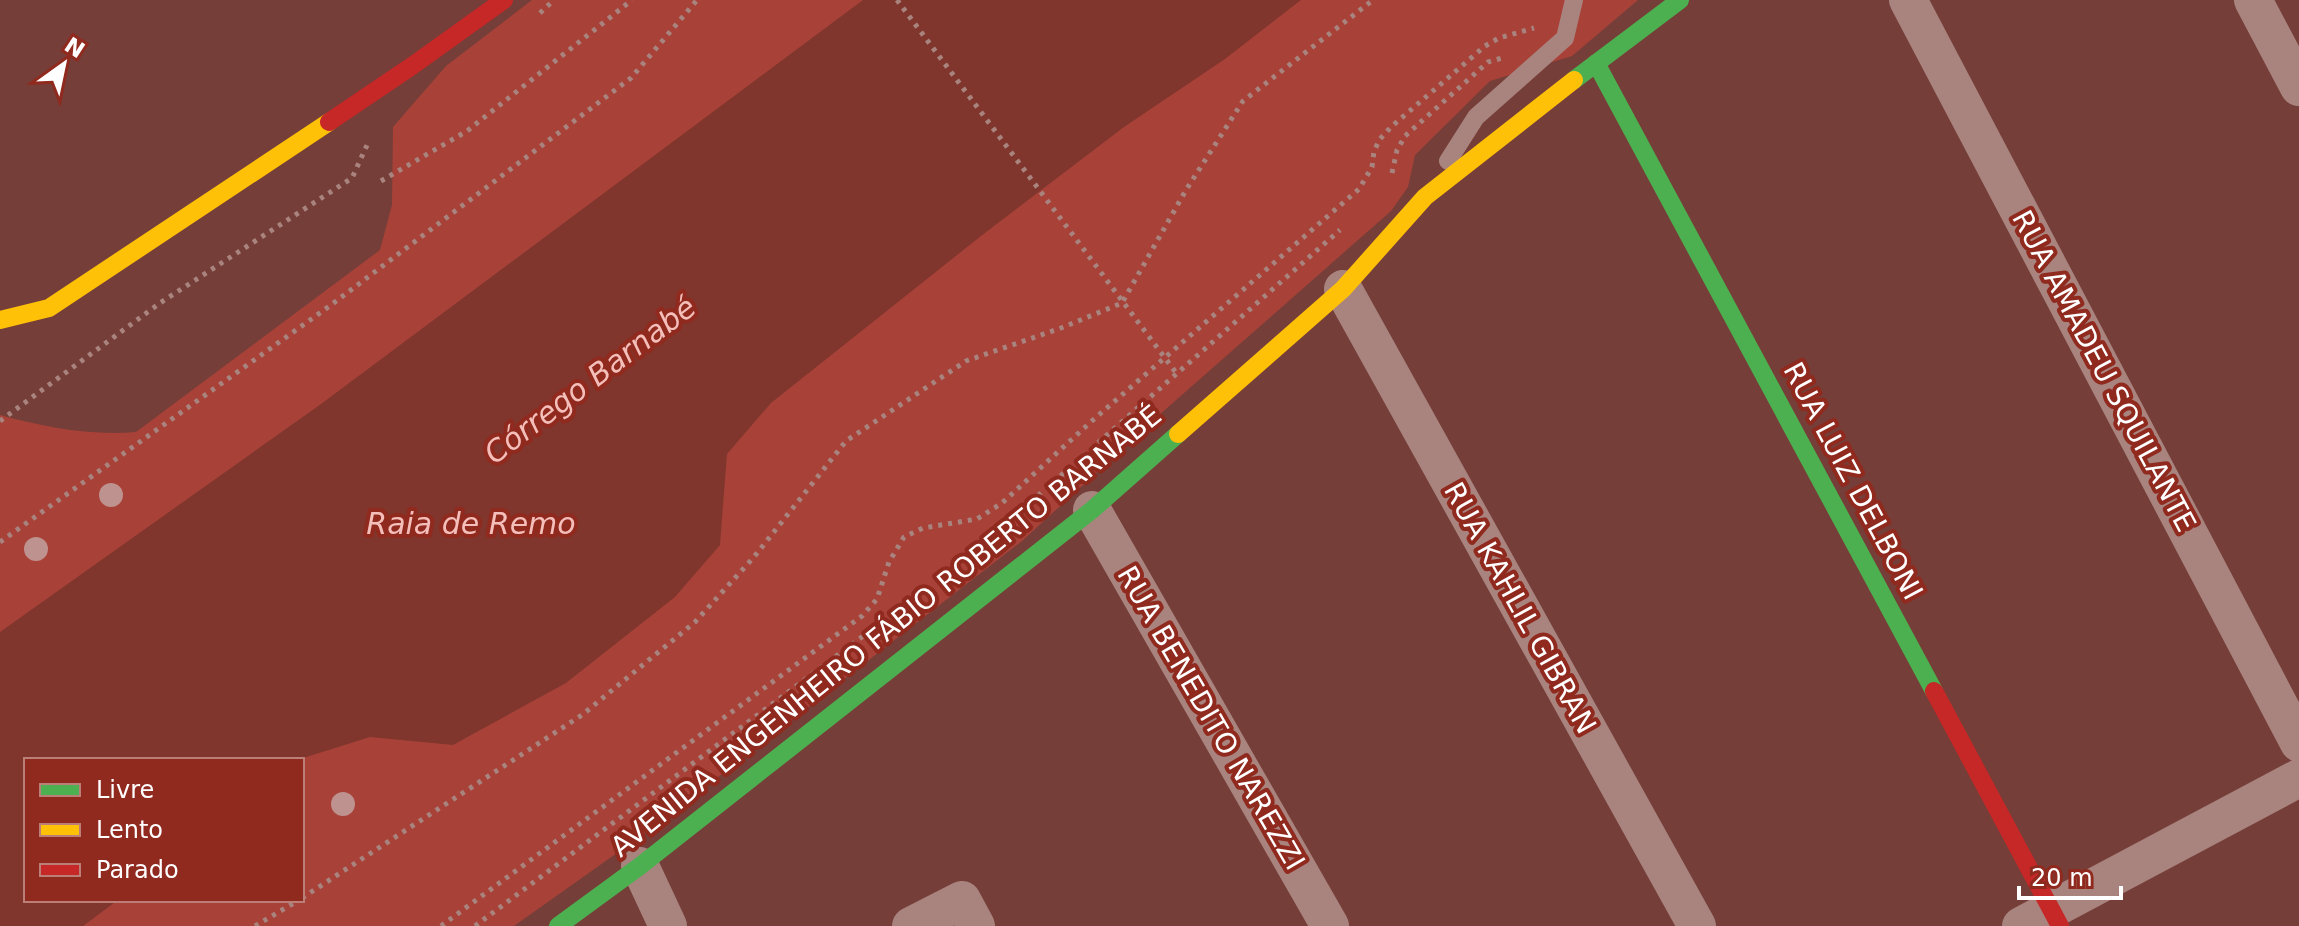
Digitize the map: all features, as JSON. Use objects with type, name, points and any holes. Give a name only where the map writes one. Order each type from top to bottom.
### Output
[{"type":"main road","points":[[12,336],[49,308],[412,66],[504,0]]},
{"type":"main road","name":"AVENIDA ENGENHEIRO FÁBIO ROBERTO BARNABÉ","points":[[558,926],[640,866],[1092,510],[1343,289],[1425,197],[1680,0]]},
{"type":"main road","name":"RUA LUIZ DELBONI","points":[[1596,63],[2044,920]]},
{"type":"main road","points":[[0,320],[49,308]]},
{"type":"street","name":"RUA AMADEU SQUILANTE","points":[[1908,0],[2299,743]]},
{"type":"street","points":[[2253,0],[2299,87]]},
{"type":"street","name":"RUA KAHLIL GIBRAN","points":[[1343,289],[1697,926]]},
{"type":"street","name":"RUA BENEDITO NAREZZI","points":[[1092,510],[1330,926]]},
{"type":"street","points":[[2044,920],[2299,778]]},
{"type":"street","points":[[640,866],[668,926]]},
{"type":"street","points":[[911,926],[962,900],[976,926]]},
{"type":"lane","points":[[1425,197],[1476,117],[1565,38],[1574,2]]},
{"type":"path","points":[[528,20],[554,0]]},
{"type":"path","points":[[381,181],[467,131],[632,0]]},
{"type":"path","points":[[0,542],[331,305],[631,78],[697,0]]},
{"type":"path","points":[[897,0],[1177,374]]},
{"type":"path","points":[[304,896],[582,715],[695,622],[754,557],[846,441],[966,361],[1122,303],[1186,190],[1243,101],[1373,0]]},
{"type":"path","points":[[441,926],[862,616],[877,599],[889,562],[904,537],[923,528],[977,519],[1002,503],[1359,189],[1372,167],[1374,151],[1380,139],[1391,127],[1485,46],[1499,38],[1555,21],[1574,2]]},
{"type":"path","points":[[1386,186],[1397,150],[1405,136],[1488,62],[1512,54]]},
{"type":"path","points":[[0,421],[160,303],[352,178],[369,140]]},
{"type":"path","points":[[1003,527],[1344,226]]},
{"type":"path","points":[[475,926],[886,619]]},
{"type":"path","points":[[255,926],[295,902]]},
{"type":"shaded area","points":[[532,0],[1638,0],[1572,56],[1490,81],[1415,155],[1408,187],[1391,211],[1167,408],[1022,541],[655,826],[514,926],[0,926],[0,415],[67,430],[136,432],[380,250],[392,205],[393,127],[446,66]]},
{"type":"water","name":"Raia de Remo","points":[[863,0],[1301,0],[1225,59],[1124,127],[771,403],[727,454],[720,545],[675,597],[566,683],[453,745],[370,737],[303,758],[24,758],[24,902],[115,902],[83,926],[0,926],[0,632],[321,404]]},
{"type":"traffic: fast","points":[[1574,80],[1680,0]]},
{"type":"traffic: fast","points":[[1596,63],[1934,691]]},
{"type":"traffic: fast","points":[[558,926],[640,866],[1092,510],[1178,434]]},
{"type":"traffic: slow","points":[[1178,434],[1343,289],[1425,197],[1574,80]]},
{"type":"traffic: slow","points":[[0,320],[49,308],[329,122]]},
{"type":"traffic: jam","points":[[329,122],[504,0]]},
{"type":"traffic: jam","points":[[1934,691],[2060,926]]},
{"type":"water label","name":"Córrego Barnabé","points":[[590,380]]}]
